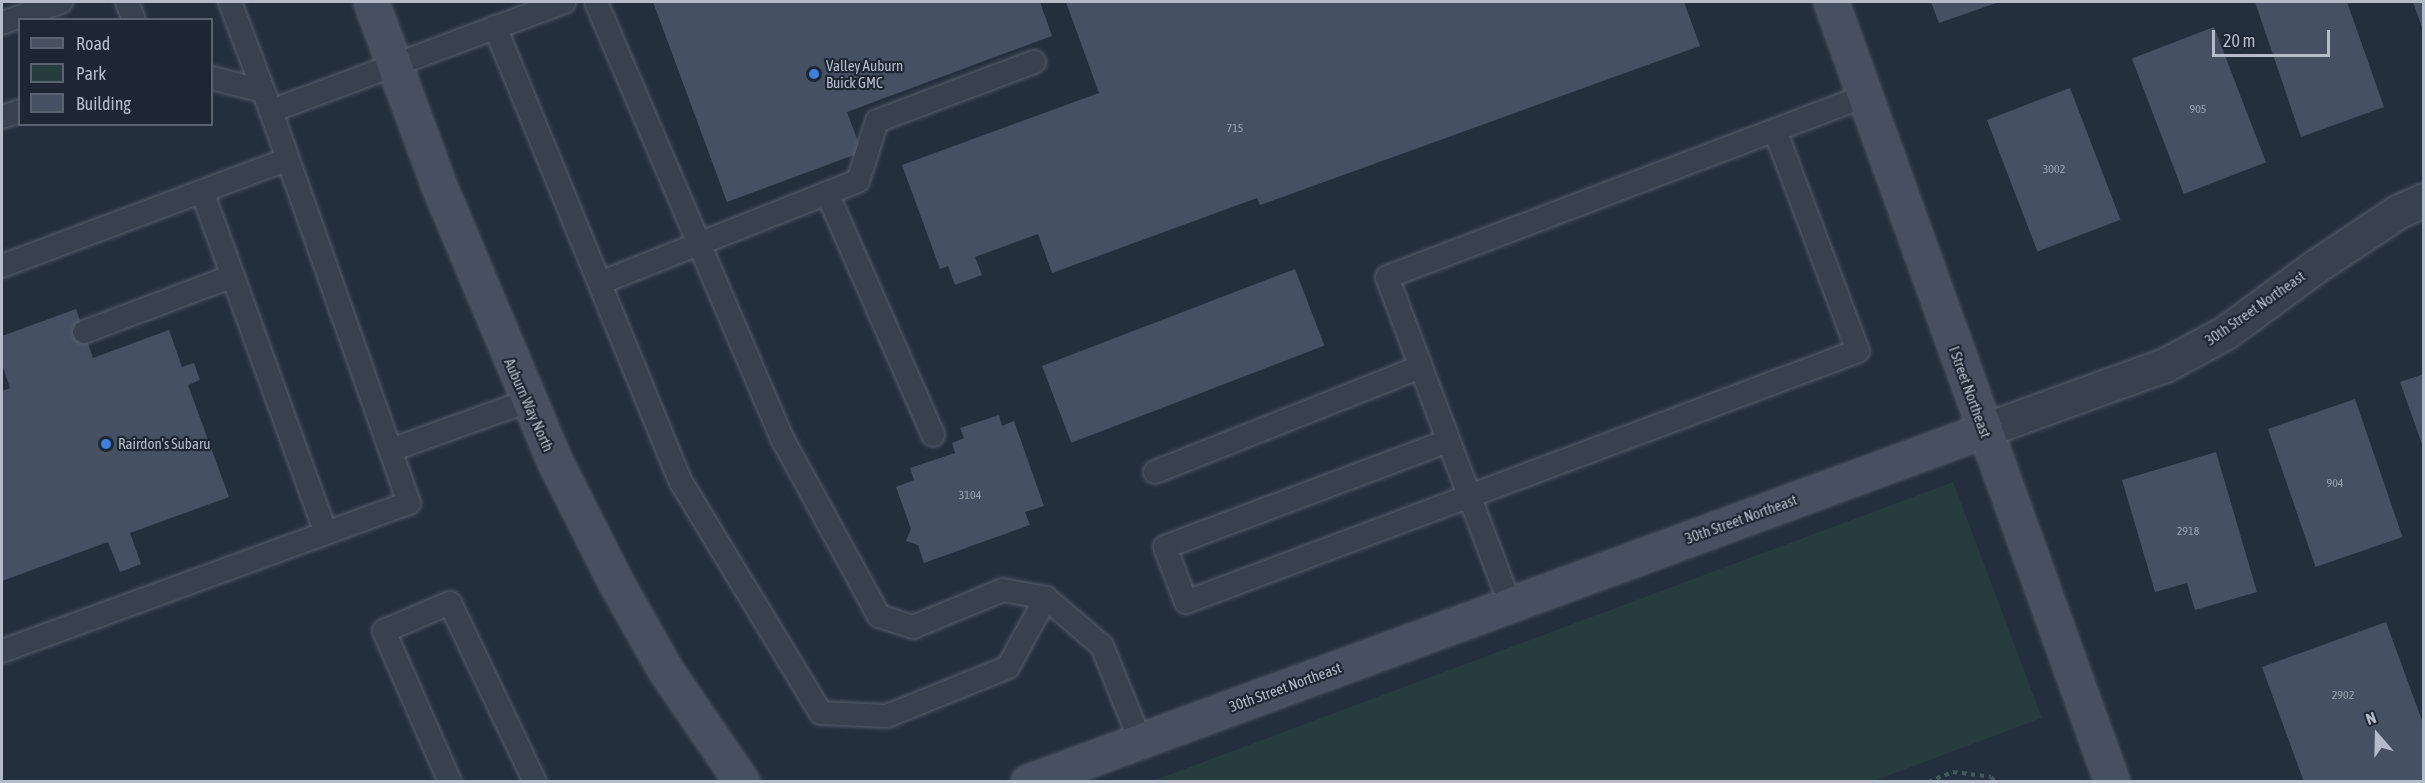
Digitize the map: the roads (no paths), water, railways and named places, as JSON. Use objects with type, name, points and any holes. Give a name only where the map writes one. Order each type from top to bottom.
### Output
[{"type":"street","name":"Auburn Way North","points":[[371,2],[394,66],[528,401],[615,581],[666,670],[742,782]]},
{"type":"street","name":"I Street Northeast","points":[[1831,2],[2112,782]]},
{"type":"street","name":"30th Street Northeast","points":[[1028,782],[2164,366],[2226,332],[2316,266],[2399,211],[2424,200]]},
{"type":"lane","points":[[2,23],[61,2]]},
{"type":"lane","points":[[127,2],[133,18]]},
{"type":"lane","points":[[2,651],[409,503],[230,2]]},
{"type":"lane","points":[[213,78],[267,101],[394,66],[564,2]]},
{"type":"lane","points":[[596,2],[696,243],[783,440],[879,616],[913,627],[1003,590],[1047,598],[1102,646],[1140,741]]},
{"type":"lane","points":[[495,27],[681,482],[821,714],[888,716],[1008,667],[1047,598]]},
{"type":"lane","points":[[600,283],[696,243],[858,181],[877,121],[1034,62]]},
{"type":"lane","points":[[1510,604],[1387,277],[1865,96]]},
{"type":"lane","points":[[2,117],[18,112]]},
{"type":"lane","points":[[1448,441],[1165,547],[1185,602],[1858,351],[1775,130]]},
{"type":"lane","points":[[2,266],[288,159]]},
{"type":"lane","points":[[202,191],[327,533]]},
{"type":"lane","points":[[827,193],[933,435]]},
{"type":"lane","points":[[84,332],[233,276]]},
{"type":"lane","points":[[1155,472],[1420,367]]},
{"type":"lane","points":[[391,450],[528,401]]},
{"type":"lane","points":[[450,782],[384,631],[450,603],[535,782]]},
{"type":"place","name":"Valley Auburn Buick GMC","points":[[814,74]]},
{"type":"place","name":"Rairdon's Subaru","points":[[106,444]]}]
